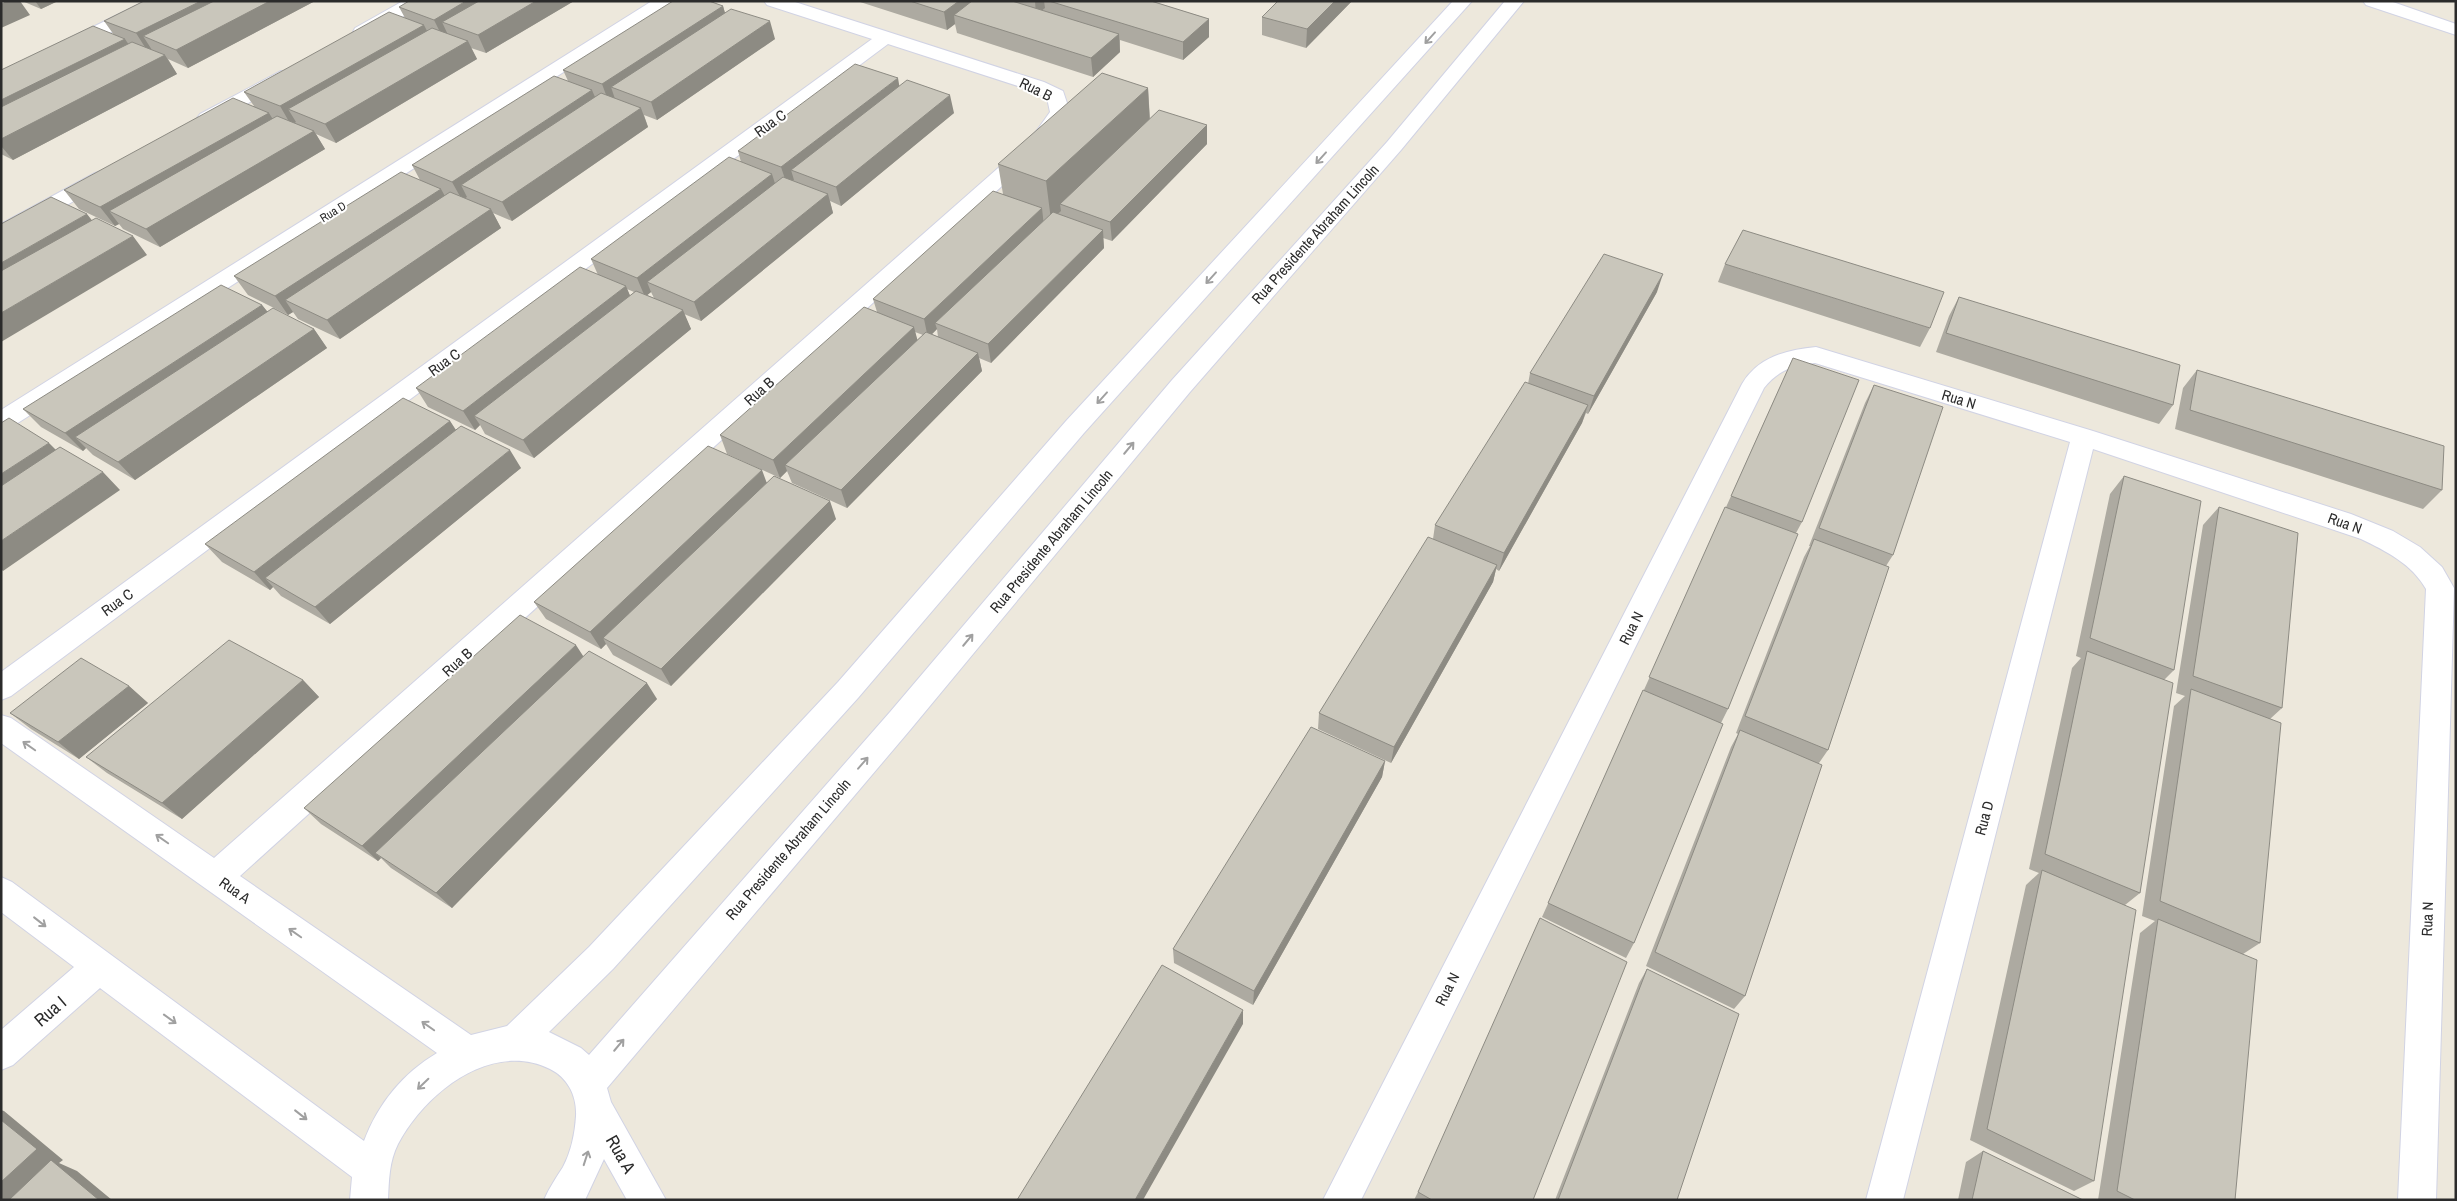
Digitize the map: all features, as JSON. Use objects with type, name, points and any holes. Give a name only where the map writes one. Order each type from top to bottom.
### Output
[{"type":"street","points":[[1,80],[161,1]]},
{"type":"street","points":[[348,40],[417,1]]},
{"type":"street","name":"Rua D","points":[[1,422],[665,1]]},
{"type":"street","name":"Rua B","points":[[216,877],[1037,144],[1060,112],[1056,95],[1037,86],[773,1]]},
{"type":"street","points":[[514,1043],[600,958],[848,690],[1075,427],[1463,1]]},
{"type":"street","name":"Rua Presidente Abraham Lincoln","points":[[591,1095],[894,728],[1181,386],[1394,146],[1515,1]]},
{"type":"street","points":[[2372,1],[2456,30]]},
{"type":"street","name":"Rua C","points":[[1,688],[886,37]]},
{"type":"street","points":[[192,127],[296,69]]},
{"type":"street","points":[[1,233],[123,165]]},
{"type":"street","name":"Rua N","points":[[1341,1200],[1761,374],[1794,357],[1816,355],[2084,437],[2342,521],[2379,536],[2403,549],[2424,565],[2434,576],[2440,588],[2417,1200]]},
{"type":"street","name":"Rua D","points":[[1884,1200],[2084,437]]},
{"type":"street","name":"Rua A","points":[[1,727],[468,1054]]},
{"type":"street","points":[[1,892],[98,968],[269,1090],[370,1185]]},
{"type":"street","name":"Rua I","points":[[1,1053],[98,968]]},
{"type":"street","name":"Rua A","points":[[370,1185],[384,1134],[406,1101],[434,1074],[468,1054],[491,1046],[514,1043],[538,1044],[559,1052],[576,1066],[648,1200]]},
{"type":"street","points":[[562,1200],[584,1164],[593,1135],[591,1095]]},
{"type":"building","points":[[144,1],[201,1],[136,33],[104,21]]},
{"type":"building","points":[[214,1],[270,1],[176,50],[143,36]]},
{"type":"building","points":[[409,1],[466,1],[434,20],[399,7]]},
{"type":"building","points":[[479,1],[536,1],[478,35],[442,22]]},
{"type":"building","points":[[673,1],[709,1],[723,6],[602,84],[563,70]]},
{"type":"building","points":[[910,1],[959,1],[944,12]]},
{"type":"building","points":[[972,1],[1012,1],[1119,34],[1091,58],[954,15]]},
{"type":"building","points":[[1049,1],[1151,1],[1209,19],[1183,42]]},
{"type":"building","points":[[1278,1],[1335,1],[1307,29],[1262,17]]},
{"type":"building","points":[[731,9],[770,21],[651,102],[611,87]]},
{"type":"building","points":[[389,12],[424,25],[280,106],[244,92]]},
{"type":"building","points":[[93,26],[125,39],[1,100],[1,70]]},
{"type":"building","points":[[432,28],[468,41],[325,124],[288,109]]},
{"type":"building","points":[[132,42],[165,55],[1,139],[1,107]]},
{"type":"building","points":[[855,64],[898,78],[781,167],[738,151]]},
{"type":"building","points":[[1102,73],[1148,88],[1046,181],[998,164]]},
{"type":"building","points":[[554,76],[592,90],[452,182],[412,165]]},
{"type":"building","points":[[907,80],[950,95],[836,187],[791,170]]},
{"type":"building","points":[[601,93],[641,108],[502,202],[461,185]]},
{"type":"building","points":[[233,98],[269,113],[100,207],[64,190]]},
{"type":"building","points":[[1159,110],[1207,125],[1110,222],[1060,204]]},
{"type":"building","points":[[277,116],[314,131],[146,229],[109,211]]},
{"type":"building","points":[[729,157],[772,174],[637,278],[591,259]]},
{"type":"building","points":[[401,172],[441,189],[275,296],[234,276]]},
{"type":"building","points":[[783,177],[828,194],[694,302],[647,282]]},
{"type":"building","points":[[993,191],[1042,208],[924,319],[873,299]]},
{"type":"building","points":[[450,192],[491,209],[327,320],[285,300]]},
{"type":"building","points":[[51,197],[87,214],[1,263],[1,224]]},
{"type":"building","points":[[1053,212],[1103,230],[988,344],[935,323]]},
{"type":"building","points":[[96,218],[133,236],[1,313],[1,271]]},
{"type":"building","points":[[1743,230],[1944,292],[1930,328],[1725,264]]},
{"type":"building","points":[[1604,254],[1663,274],[1594,396],[1530,373]]},
{"type":"building","points":[[580,267],[626,286],[463,411],[416,388]]},
{"type":"building","points":[[221,285],[262,305],[65,433],[23,409]]},
{"type":"building","points":[[636,291],[683,310],[523,440],[474,416]]},
{"type":"building","points":[[1959,297],[2180,365],[2173,405],[1946,333]]},
{"type":"building","points":[[864,307],[914,327],[773,460],[720,435]]},
{"type":"building","points":[[273,308],[314,329],[118,462],[75,437]]},
{"type":"building","points":[[926,332],[978,353],[841,490],[785,465]]},
{"type":"building","points":[[1793,358],[1859,380],[1802,522],[1731,496]]},
{"type":"building","points":[[2197,370],[2444,446],[2442,490],[2190,410]]},
{"type":"building","points":[[1525,382],[1588,405],[1504,553],[1435,525]]},
{"type":"building","points":[[1874,385],[1943,407],[1893,555],[1819,528]]},
{"type":"building","points":[[403,398],[450,421],[254,572],[205,544]]},
{"type":"building","points":[[9,418],[49,443],[1,474],[1,423]]},
{"type":"building","points":[[461,426],[510,450],[315,607],[265,578]]},
{"type":"building","points":[[708,446],[762,470],[590,632],[534,602]]},
{"type":"building","points":[[60,447],[103,472],[1,541],[1,486]]},
{"type":"building","points":[[774,476],[830,501],[661,669],[603,638]]},
{"type":"building","points":[[2124,476],[2201,501],[2174,670],[2090,638]]},
{"type":"building","points":[[1725,507],[1798,534],[1728,709],[1649,677]]},
{"type":"building","points":[[2219,507],[2298,533],[2282,708],[2193,676]]},
{"type":"building","points":[[1428,537],[1497,565],[1394,747],[1319,713]]},
{"type":"building","points":[[1814,539],[1889,567],[1828,750],[1745,716]]},
{"type":"building","points":[[520,615],[576,645],[362,846],[304,808]]},
{"type":"building","points":[[229,640],[303,680],[162,803],[86,757]]},
{"type":"building","points":[[589,651],[647,683],[436,893],[375,853]]},
{"type":"building","points":[[2087,651],[2173,683],[2140,893],[2045,854]]},
{"type":"building","points":[[81,658],[129,686],[58,742],[10,713]]},
{"type":"building","points":[[2191,689],[2281,723],[2260,943],[2160,901]]},
{"type":"building","points":[[1643,690],[1723,724],[1634,943],[1548,903]]},
{"type":"building","points":[[1311,727],[1385,761],[1254,991],[1173,949]]},
{"type":"building","points":[[1740,730],[1822,765],[1745,996],[1655,952]]},
{"type":"building","points":[[2042,870],[2136,910],[2094,1181],[1987,1129]]},
{"type":"building","points":[[1540,918],[1627,962],[1533,1200],[1432,1200],[1418,1192]]},
{"type":"building","points":[[2158,919],[2257,960],[2235,1200],[2135,1200],[2117,1191]]},
{"type":"building","points":[[1162,965],[1243,1010],[1135,1200],[1017,1200]]},
{"type":"building","points":[[1647,969],[1739,1014],[1677,1200],[1558,1200]]},
{"type":"building","points":[[1,1120],[37,1149],[1,1182]]},
{"type":"building","points":[[1983,1151],[2083,1200],[1972,1200]]},
{"type":"building","points":[[51,1160],[99,1200],[9,1200]]}]
